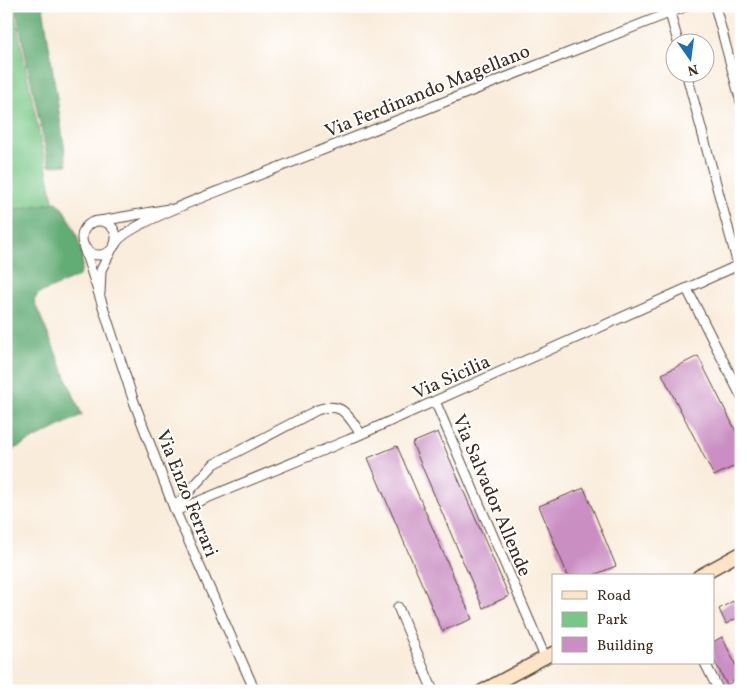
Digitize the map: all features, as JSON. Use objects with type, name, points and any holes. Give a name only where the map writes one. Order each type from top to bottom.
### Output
[{"type":"street","name":"Via Ferdinando Magellano","points":[[113,248],[117,240],[128,232],[179,207],[687,6]]},
{"type":"street","points":[[715,6],[741,102]]},
{"type":"street","points":[[670,13],[675,32]]},
{"type":"street","points":[[689,82],[740,266]]},
{"type":"street","name":"Via Ferdinando Magellano","points":[[100,221],[179,207]]},
{"type":"street","points":[[100,221],[106,222],[114,229],[117,240],[113,248],[106,254],[95,255],[82,245],[82,236],[86,227],[100,221]]},
{"type":"street","name":"Via Enzo Ferrari","points":[[82,245],[100,304],[175,509],[255,691]]},
{"type":"street","name":"Via Enzo Ferrari","points":[[100,304],[102,270],[113,248]]},
{"type":"street","name":"Via Sicilia","points":[[175,509],[361,434],[740,266]]},
{"type":"street","points":[[687,289],[741,396]]},
{"type":"street","name":"Via Salvador Allende","points":[[435,401],[549,655]]},
{"type":"street","points":[[175,509],[214,464],[318,410],[328,406],[336,406],[344,410],[361,434]]},
{"type":"street","points":[[703,574],[741,553]]},
{"type":"street","points":[[398,607],[433,691]]},
{"type":"street","points":[[482,691],[549,655]]},
{"type":"street","points":[[706,664],[719,691]]},
{"type":"green space","points":[[6,6],[13,6],[55,210],[6,217]]},
{"type":"green space","points":[[15,6],[43,6],[67,165],[49,166]]},
{"type":"green space","points":[[57,202],[73,226],[81,248],[82,268],[79,276],[38,294],[34,301],[82,415],[6,453],[6,211]]},
{"type":"building","points":[[698,356],[741,441],[741,463],[714,476],[662,374]]},
{"type":"building","points":[[438,432],[509,596],[483,608],[412,443]]},
{"type":"building","points":[[397,446],[472,619],[442,631],[368,458]]},
{"type":"building","points":[[584,488],[616,566],[596,574],[567,574],[539,506]]},
{"type":"building","points":[[733,601],[741,616],[726,624],[719,609]]},
{"type":"building","points":[[722,637],[741,676],[727,685],[714,660],[714,641]]}]
